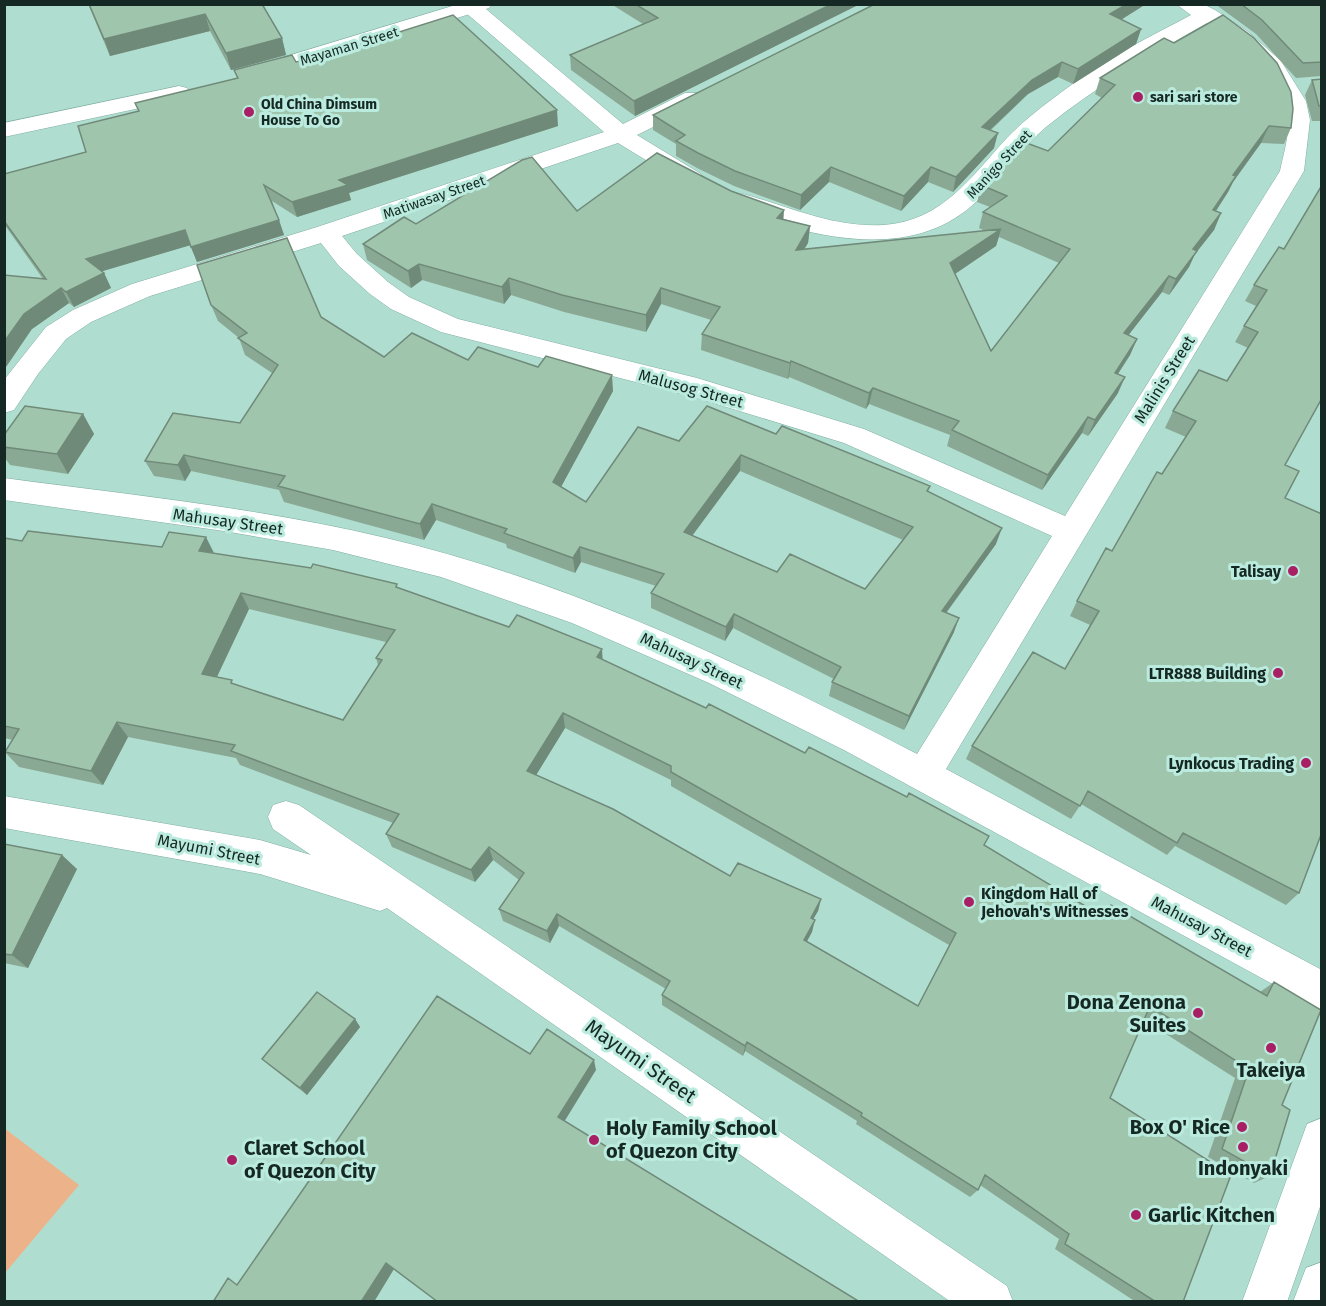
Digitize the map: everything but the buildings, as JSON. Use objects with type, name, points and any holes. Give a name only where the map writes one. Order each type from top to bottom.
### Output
[{"type":"street","name":"Mayaman Street","points":[[249,75],[477,6]]},
{"type":"street","name":"Manigo Street","points":[[477,6],[621,134],[672,168],[720,192],[769,212],[813,225],[859,232],[903,231],[935,221],[963,202],[1017,141],[1067,99],[1197,9]]},
{"type":"street","name":"Malinis Street","points":[[923,775],[1292,171],[1299,121],[1295,103],[1298,86],[1230,27],[1197,9]]},
{"type":"street","points":[[4,130],[123,107],[204,87]]},
{"type":"street","name":"Matiwasay Street","points":[[4,404],[28,367],[56,333],[82,316],[141,290],[326,233],[621,134],[716,87]]},
{"type":"street","name":"Malusog Street","points":[[326,233],[348,260],[386,293],[400,303],[450,326],[697,388],[854,436],[1070,531]]},
{"type":"street","name":"Mahusay Street","points":[[4,489],[322,535],[385,549],[492,580],[587,614],[714,668],[923,775],[1322,992]]},
{"type":"street","name":"Mayumi Street","points":[[4,812],[260,857],[386,895],[441,924],[451,928],[489,949],[286,817],[394,891],[433,918],[443,925],[492,958],[991,1302]]},
{"type":"street","points":[[1264,1302],[1322,1139]]},
{"type":"street","points":[[1315,1302],[1322,1284]]},
{"type":"shaded area","points":[[4,1128],[79,1185],[5,1273],[4,1273]]},
{"type":"place","name":"sari sari store","points":[[1138,97]]},
{"type":"place","name":"Old China Dimsum House To Go","points":[[249,112]]},
{"type":"place","name":"Talisay","points":[[1293,571]]},
{"type":"place","name":"LTR888 Building","points":[[1278,673]]},
{"type":"place","name":"Lynkocus Trading","points":[[1306,763]]},
{"type":"place","name":"Kingdom Hall of Jehovah's Witnesses","points":[[969,902]]},
{"type":"place","name":"Dona Zenona Suites","points":[[1198,1013]]},
{"type":"place","name":"Takeiya","points":[[1271,1048]]},
{"type":"place","name":"Box O' Rice","points":[[1242,1127]]},
{"type":"place","name":"Holy Family School of Quezon City","points":[[594,1140]]},
{"type":"place","name":"Indonyaki","points":[[1243,1147]]},
{"type":"place","name":"Claret School of Quezon City","points":[[232,1160]]},
{"type":"place","name":"Garlic Kitchen","points":[[1136,1215]]}]
